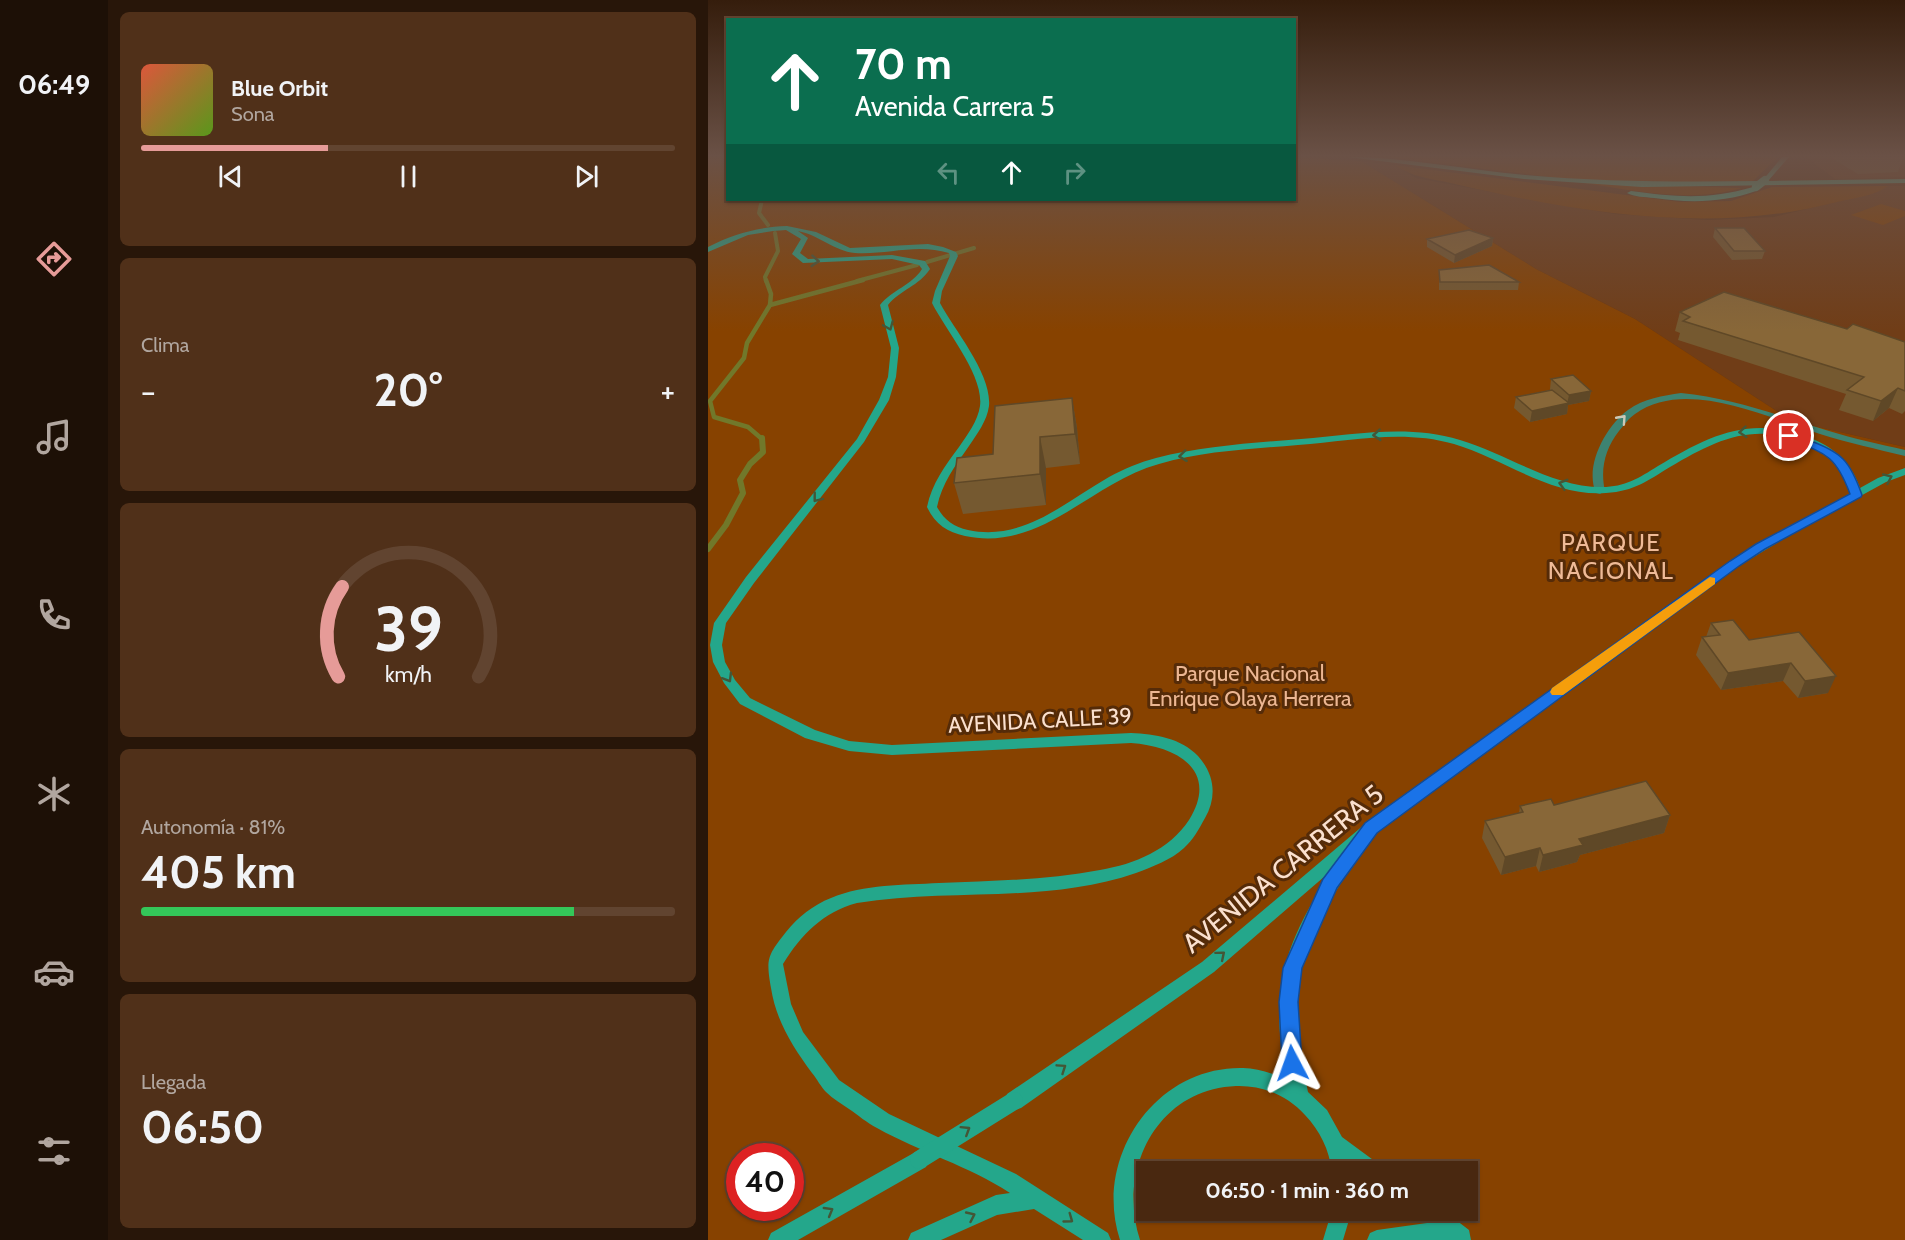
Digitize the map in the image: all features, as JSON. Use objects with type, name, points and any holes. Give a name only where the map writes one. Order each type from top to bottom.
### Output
[{"type":"street","points":[[708,250],[742,235],[789,229],[812,232],[839,247],[853,250],[926,246],[953,254],[947,276],[937,292],[936,303],[982,385],[985,404],[984,411],[935,487],[933,497],[935,514],[954,530],[966,534],[996,535],[1032,527],[1064,511],[1110,480],[1136,467],[1173,458],[1378,434],[1431,436],[1453,441],[1563,485],[1600,491],[1630,487],[1719,438],[1732,433],[1755,431],[1789,436],[1827,451],[1847,470],[1857,495]]},
{"type":"street","name":"AVENIDA CALLE 39","points":[[789,229],[802,234],[805,238],[796,254],[806,261],[903,257],[922,263],[926,269],[916,282],[892,296],[884,305],[884,313],[894,337],[892,377],[884,400],[861,440],[750,580],[720,623],[716,645],[719,662],[730,682],[745,701],[810,734],[849,746],[892,750],[1131,738],[1158,740],[1185,751],[1206,780],[1208,795],[1204,809],[1178,844],[1155,861],[1124,873],[1078,880],[941,888],[848,898],[814,914],[791,935],[775,963],[782,1004],[797,1038],[833,1086],[882,1121],[1009,1181],[1101,1240]]},
{"type":"street","points":[[1600,491],[1596,471],[1600,453],[1615,428],[1632,408],[1671,396],[1684,395],[1727,402],[1825,433],[1905,453]]},
{"type":"street","name":"AVENIDA CARRERA 5","points":[[778,1240],[919,1160],[1014,1101],[1208,967],[1371,828],[1734,564],[1780,535],[1905,471]]},
{"type":"street","points":[[1300,1096],[1292,1063],[1290,1037],[1288,1002],[1292,968],[1330,884],[1371,828]]},
{"type":"street","points":[[1130,1240],[1123,1204],[1125,1176],[1133,1149],[1146,1125],[1164,1105],[1185,1089],[1208,1080],[1232,1076],[1256,1077],[1280,1084],[1300,1096],[1315,1109],[1336,1144],[1340,1161]]},
{"type":"street","points":[[1336,1144],[1358,1161]]},
{"type":"street","points":[[918,1240],[996,1204],[1038,1198]]},
{"type":"street","points":[[1333,1240],[1339,1221]]},
{"type":"street","points":[[1440,1221],[1464,1239]]},
{"type":"street","points":[[1377,1240],[1425,1233],[1464,1239]]},
{"type":"shaded area","points":[[1448,215],[1628,215],[1707,220],[1783,215],[1905,215],[1905,447],[1792,421],[1635,319],[1536,269]]},
{"type":"green space","name":"Parque Nacional Enrique Olaya Herrera","points":[[708,215],[1448,215],[1536,269],[1635,319],[1792,421],[1905,447],[1905,1240],[708,1240]]},
{"type":"green space","points":[[1636,215],[1762,215],[1695,219]]},
{"type":"green space","points":[[1851,215],[1905,215],[1905,216],[1883,225]]},
{"type":"building","points":[[1715,228],[1744,228],[1765,251],[1734,251]]},
{"type":"building","points":[[1469,230],[1493,238],[1455,255],[1427,239]]},
{"type":"building","points":[[1489,265],[1519,282],[1440,282],[1439,270]]},
{"type":"building","points":[[1724,292],[1847,329],[1853,324],[1905,342],[1905,391],[1898,388],[1881,401],[1847,390],[1864,377],[1683,321],[1690,317],[1680,312]]},
{"type":"building","points":[[1573,375],[1591,391],[1569,395],[1551,379]]},
{"type":"building","points":[[1552,390],[1569,403],[1532,411],[1516,397]]},
{"type":"building","points":[[1072,398],[1075,434],[1040,437],[1040,474],[954,483],[957,458],[993,454],[995,406]]},
{"type":"building","points":[[1733,620],[1749,640],[1799,632],[1836,676],[1805,681],[1791,663],[1728,673],[1702,637],[1720,635],[1711,623]]},
{"type":"building","points":[[1646,781],[1670,815],[1579,839],[1583,845],[1543,855],[1540,848],[1505,857],[1485,821],[1523,812],[1520,806],[1551,799],[1554,805]]},
{"type":"waterway","points":[[760,215],[768,225]]},
{"type":"waterway","points":[[766,281],[765,277],[778,251],[775,233]]},
{"type":"waterway","points":[[927,262],[974,248]]},
{"type":"waterway","points":[[857,281],[917,265]]},
{"type":"waterway","points":[[766,280],[771,294],[770,305]]},
{"type":"waterway","points":[[770,305],[863,280]]},
{"type":"waterway","points":[[762,439],[748,427],[714,417],[710,401],[744,358],[747,343],[770,305]]},
{"type":"waterway","points":[[708,549],[726,525],[743,493],[740,480],[750,464],[763,452],[762,438]]},
{"type":"slow traffic","points":[[1558,692],[1710,581]]},
{"type":"district","name":"PARQUE NACIONAL","points":[[1611,557]]},
{"type":"route","points":[[1292,1063],[1288,1002],[1292,968],[1330,884],[1371,828],[1734,564],[1761,546],[1857,495],[1853,481],[1838,459],[1813,444],[1789,436]]}]
